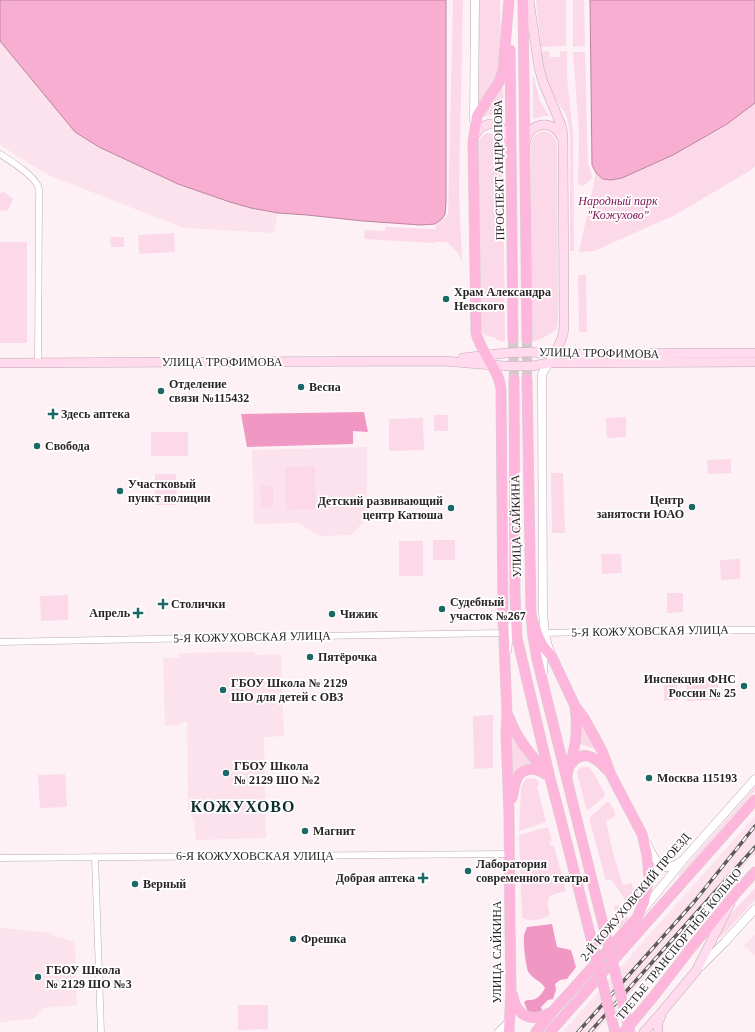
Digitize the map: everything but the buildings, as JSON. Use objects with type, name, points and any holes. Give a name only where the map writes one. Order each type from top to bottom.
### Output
[{"type":"main road","points":[[506,669],[503,634],[501,389],[497,374],[481,346],[476,333],[473,147],[477,116],[499,82],[503,71],[509,0]]},
{"type":"main road","name":"ПРОСПЕКТ АНДРОПОВА","points":[[509,0],[512,147],[513,339]]},
{"type":"main road","points":[[524,0],[527,339]]},
{"type":"main road","points":[[529,0],[539,68],[546,92],[564,134],[564,334],[554,354]]},
{"type":"main road","points":[[474,136],[484,125],[497,125],[502,127],[507,132],[512,147]]},
{"type":"main road","points":[[525,146],[529,131],[538,126],[545,125],[551,126],[561,135],[564,150]]},
{"type":"main road","name":"УЛИЦА ТРОФИМОВА","points":[[0,363],[444,361],[489,360],[505,353],[531,352],[554,354],[755,353]]},
{"type":"main road","name":"УЛИЦА ТРОФИМОВА","points":[[489,360],[504,366],[532,366],[549,363],[755,362]]},
{"type":"main road","name":"УЛИЦА САЙКИНА","points":[[514,379],[515,595],[516,624],[520,651],[550,778],[615,1032]]},
{"type":"main road","name":"УЛИЦА САЙКИНА","points":[[527,379],[531,617],[533,638],[567,786],[630,1032]]},
{"type":"main road","points":[[531,617],[543,646],[552,657],[575,706],[584,718],[602,751],[611,775],[642,834],[649,878],[644,902],[637,918]]},
{"type":"main road","name":"УЛИЦА САЙКИНА","points":[[506,669],[508,714],[506,733],[510,854],[511,989],[510,1021],[508,1032]]},
{"type":"main road","points":[[567,786],[568,767],[575,742],[575,706]]},
{"type":"main road","points":[[508,714],[512,727],[517,736],[550,778]]},
{"type":"main road","points":[[568,767],[577,758],[583,756],[589,757],[600,762],[611,775]]},
{"type":"main road","points":[[509,813],[515,782],[519,775],[524,771],[537,769],[550,778]]},
{"type":"main road","points":[[550,1032],[755,800]]},
{"type":"main road","name":"ТРЕТЬЕ ТРАНСПОРТНОЕ КОЛЬЦО","points":[[624,1032],[736,893],[755,872]]},
{"type":"main road","points":[[644,1032],[662,1014],[696,970],[736,893]]},
{"type":"main road","name":"2-Й КОЖУХОВСКИЙ ПРОЕЗД","points":[[536,1032],[553,1011],[637,918]]},
{"type":"main road","points":[[511,989],[513,1000],[524,1015],[534,1018],[553,1011]]},
{"type":"main road","points":[[658,1032],[658,1022],[662,1014]]},
{"type":"street","points":[[474,136],[475,0]]},
{"type":"street","points":[[0,154],[22,169],[38,186],[38,362]]},
{"type":"street","points":[[552,657],[545,633],[543,605],[542,374],[554,354]]},
{"type":"street","name":"УЛИЦА САЙКИНА","points":[[506,669],[515,595]]},
{"type":"street","name":"5-Я КОЖУХОВСКАЯ УЛИЦА","points":[[545,633],[656,630],[755,630]]},
{"type":"street","points":[[543,685],[543,646],[545,633]]},
{"type":"street","name":"5-Я КОЖУХОВСКАЯ УЛИЦА","points":[[0,642],[503,634]]},
{"type":"street","name":"2-Й КОЖУХОВСКИЙ ПРОЕЗД","points":[[637,918],[684,859],[755,779]]},
{"type":"street","points":[[642,834],[659,865],[670,866],[677,864],[684,859]]},
{"type":"street","name":"6-Я КОЖУХОВСКАЯ УЛИЦА","points":[[0,858],[510,854]]},
{"type":"street","points":[[95,857],[101,1032]]},
{"type":"street","points":[[696,970],[755,909]]},
{"type":"street","points":[[499,1032],[510,1021]]},
{"type":"shaded area","points":[[0,0],[446,0],[445,214],[442,219],[435,224],[421,225],[278,213],[251,208],[178,184],[99,147],[75,132],[0,41]]},
{"type":"shaded area","points":[[590,0],[755,0],[755,103],[727,124],[673,155],[622,178],[611,180],[603,179],[596,173],[592,165]]},
{"type":"shaded area","points":[[0,41],[75,132],[99,147],[178,184],[230,202],[278,213],[274,233],[183,228],[46,174],[0,145]]},
{"type":"shaded area","points":[[364,412],[368,432],[353,431],[353,444],[247,447],[241,414]]},
{"type":"shaded area","points":[[367,447],[367,518],[351,535],[320,536],[297,523],[254,524],[252,450]]},
{"type":"shaded area","points":[[255,652],[255,655],[281,654],[284,736],[264,737],[266,838],[196,840],[194,820],[188,812],[187,722],[183,722],[178,725],[165,726],[163,658],[179,658],[179,653]]},
{"type":"shaded area","points":[[755,816],[755,853],[596,1032],[563,1032]]},
{"type":"shaded area","points":[[552,924],[557,947],[571,950],[576,967],[567,979],[560,980],[555,984],[556,990],[553,999],[548,1000],[541,1007],[542,1010],[539,1014],[528,1012],[524,1002],[536,998],[545,988],[528,971],[524,950],[524,934],[527,927]]},
{"type":"shaded area","name":"ГБОУ Школа № 2129 ШО №3","points":[[0,928],[52,933],[52,936],[75,941],[77,1005],[44,1008],[33,1019],[0,1023]]},
{"type":"shaded area","points":[[755,934],[755,956],[744,946]]},
{"type":"green space","points":[[453,0],[463,0],[459,191],[462,263],[459,254],[447,242],[434,243],[364,239],[365,230],[385,231],[386,227],[436,229],[436,225],[448,214]]},
{"type":"green space","points":[[479,0],[500,0],[501,40],[498,69],[495,79],[478,106],[477,105]]},
{"type":"green space","points":[[536,0],[566,0],[566,46],[541,47]]},
{"type":"green space","points":[[573,0],[584,0],[585,46],[573,47]]},
{"type":"green space","points":[[549,51],[550,57],[560,57],[560,51],[567,51],[567,78],[573,133],[574,251],[570,251],[570,133],[566,115],[547,86],[540,52]]},
{"type":"green space","points":[[573,52],[585,52],[588,164],[592,176],[590,181],[583,186],[578,184],[579,133]]},
{"type":"green space","points":[[533,73],[540,101],[549,116],[533,119]]},
{"type":"green space","points":[[503,83],[504,118],[494,115],[483,117]]},
{"type":"green space","name":"Народный парк \"Кожухово\"","points":[[755,103],[755,166],[751,170],[675,215],[594,251],[579,252],[596,173],[603,179],[611,180],[622,178],[673,155],[727,124]]},
{"type":"green space","points":[[544,131],[552,135],[557,143],[558,321],[556,330],[541,339],[531,342],[531,144],[535,135]]},
{"type":"green space","points":[[487,133],[494,134],[498,137],[503,147],[505,342],[497,340],[494,337],[489,337],[480,329],[477,143],[481,137]]},
{"type":"green space","points":[[4,192],[13,199],[8,210],[0,211],[0,194]]},
{"type":"green space","points":[[174,233],[175,252],[139,254],[138,235]]},
{"type":"green space","points":[[110,237],[124,237],[124,247],[111,247]]},
{"type":"green space","points":[[0,242],[27,242],[27,343],[0,343]]},
{"type":"green space","points":[[578,275],[586,275],[587,332],[579,332]]},
{"type":"green space","points":[[434,415],[448,415],[448,431],[434,431]]},
{"type":"green space","points":[[626,417],[626,437],[607,438],[606,418]]},
{"type":"green space","points":[[423,418],[424,450],[389,451],[389,419]]},
{"type":"green space","points":[[151,432],[188,432],[188,456],[151,456]]},
{"type":"green space","points":[[731,459],[731,473],[708,474],[707,460]]},
{"type":"green space","points":[[315,466],[316,509],[286,510],[285,467]]},
{"type":"green space","points":[[551,473],[563,473],[565,533],[552,533]]},
{"type":"green space","points":[[155,474],[176,474],[177,505],[155,505]]},
{"type":"green space","points":[[260,486],[273,486],[273,507],[261,508]]},
{"type":"green space","points":[[433,540],[455,540],[455,560],[433,560]]},
{"type":"green space","points":[[399,541],[423,541],[423,576],[399,576]]},
{"type":"green space","points":[[601,554],[621,554],[622,573],[602,574]]},
{"type":"green space","points":[[740,559],[740,579],[721,580],[720,560]]},
{"type":"green space","points":[[667,593],[683,593],[683,612],[667,613]]},
{"type":"green space","points":[[68,595],[68,620],[41,621],[40,596]]},
{"type":"green space","points":[[718,679],[718,700],[687,701],[686,680]]},
{"type":"green space","points":[[664,685],[677,685],[678,700],[664,701]]},
{"type":"green space","points":[[493,715],[493,768],[474,769],[473,716]]},
{"type":"green space","points":[[579,719],[596,749],[579,744]]},
{"type":"green space","points":[[509,730],[533,764],[512,777]]},
{"type":"green space","points":[[581,767],[589,767],[605,794],[604,797],[587,811],[577,773]]},
{"type":"green space","points":[[65,774],[67,807],[40,808],[38,775]]},
{"type":"green space","points":[[528,778],[536,779],[540,784],[537,786],[546,822],[519,831],[521,788],[525,780]]},
{"type":"green space","points":[[755,787],[755,791],[680,876],[678,875]]},
{"type":"green space","points":[[607,802],[609,802],[615,812],[615,816],[606,821],[613,853],[623,885],[632,883],[633,889],[640,887],[632,910],[611,879],[606,881],[589,818]]},
{"type":"green space","points":[[548,827],[552,841],[549,842],[551,846],[554,846],[566,891],[549,897],[548,903],[550,914],[548,916],[529,920],[523,918],[522,915],[519,835]]},
{"type":"green space","points":[[755,888],[755,900],[720,938],[719,937],[724,926],[731,914]]},
{"type":"green space","points":[[618,904],[629,919],[619,929],[614,907]]},
{"type":"green space","points":[[238,1005],[268,1005],[268,1029],[238,1030]]},
{"type":"tunnel","points":[[513,339],[514,379]]},
{"type":"tunnel","points":[[527,339],[527,379]]},
{"type":"railway","points":[[578,1032],[694,902],[755,826]]},
{"type":"railway","points":[[590,1032],[755,847]]},
{"type":"place","name":"Храм Александра Невского","points":[[446,299]]},
{"type":"place","name":"Весна","points":[[301,387]]},
{"type":"place","name":"Отделение связи №115432","points":[[161,391]]},
{"type":"place","name":"Здесь аптека","points":[[53,414]]},
{"type":"place","name":"Свобода","points":[[37,446]]},
{"type":"place","name":"Участковый пункт полиции","points":[[120,491]]},
{"type":"place","name":"Центр занятости ЮАО","points":[[692,507]]},
{"type":"place","name":"Детский развивающий центр Катюша","points":[[451,508]]},
{"type":"place","name":"Столички","points":[[163,604]]},
{"type":"place","name":"Судебный участок №267","points":[[442,609]]},
{"type":"place","name":"Апрель","points":[[138,613]]},
{"type":"place","name":"Чижик","points":[[332,614]]},
{"type":"place","name":"Пятёрочка","points":[[310,657]]},
{"type":"place","name":"Инспекция ФНС России № 25","points":[[744,686]]},
{"type":"place","name":"ГБОУ Школа № 2129 ШО для детей с ОВЗ","points":[[223,690]]},
{"type":"place","name":"ГБОУ Школа № 2129 ШО №2","points":[[226,773]]},
{"type":"place","name":"Москва 115193","points":[[649,778]]},
{"type":"place","name":"Магнит","points":[[305,831]]},
{"type":"place","name":"Лаборатория современного театра","points":[[468,871]]},
{"type":"place","name":"Добрая аптека","points":[[423,878]]},
{"type":"place","name":"Верный","points":[[135,884]]},
{"type":"place","name":"Фрешка","points":[[293,939]]},
{"type":"place","name":"ГБОУ Школа № 2129 ШО №3","points":[[38,977]]},
{"type":"district","name":"КОЖУХОВО","points":[[243,806]]}]
